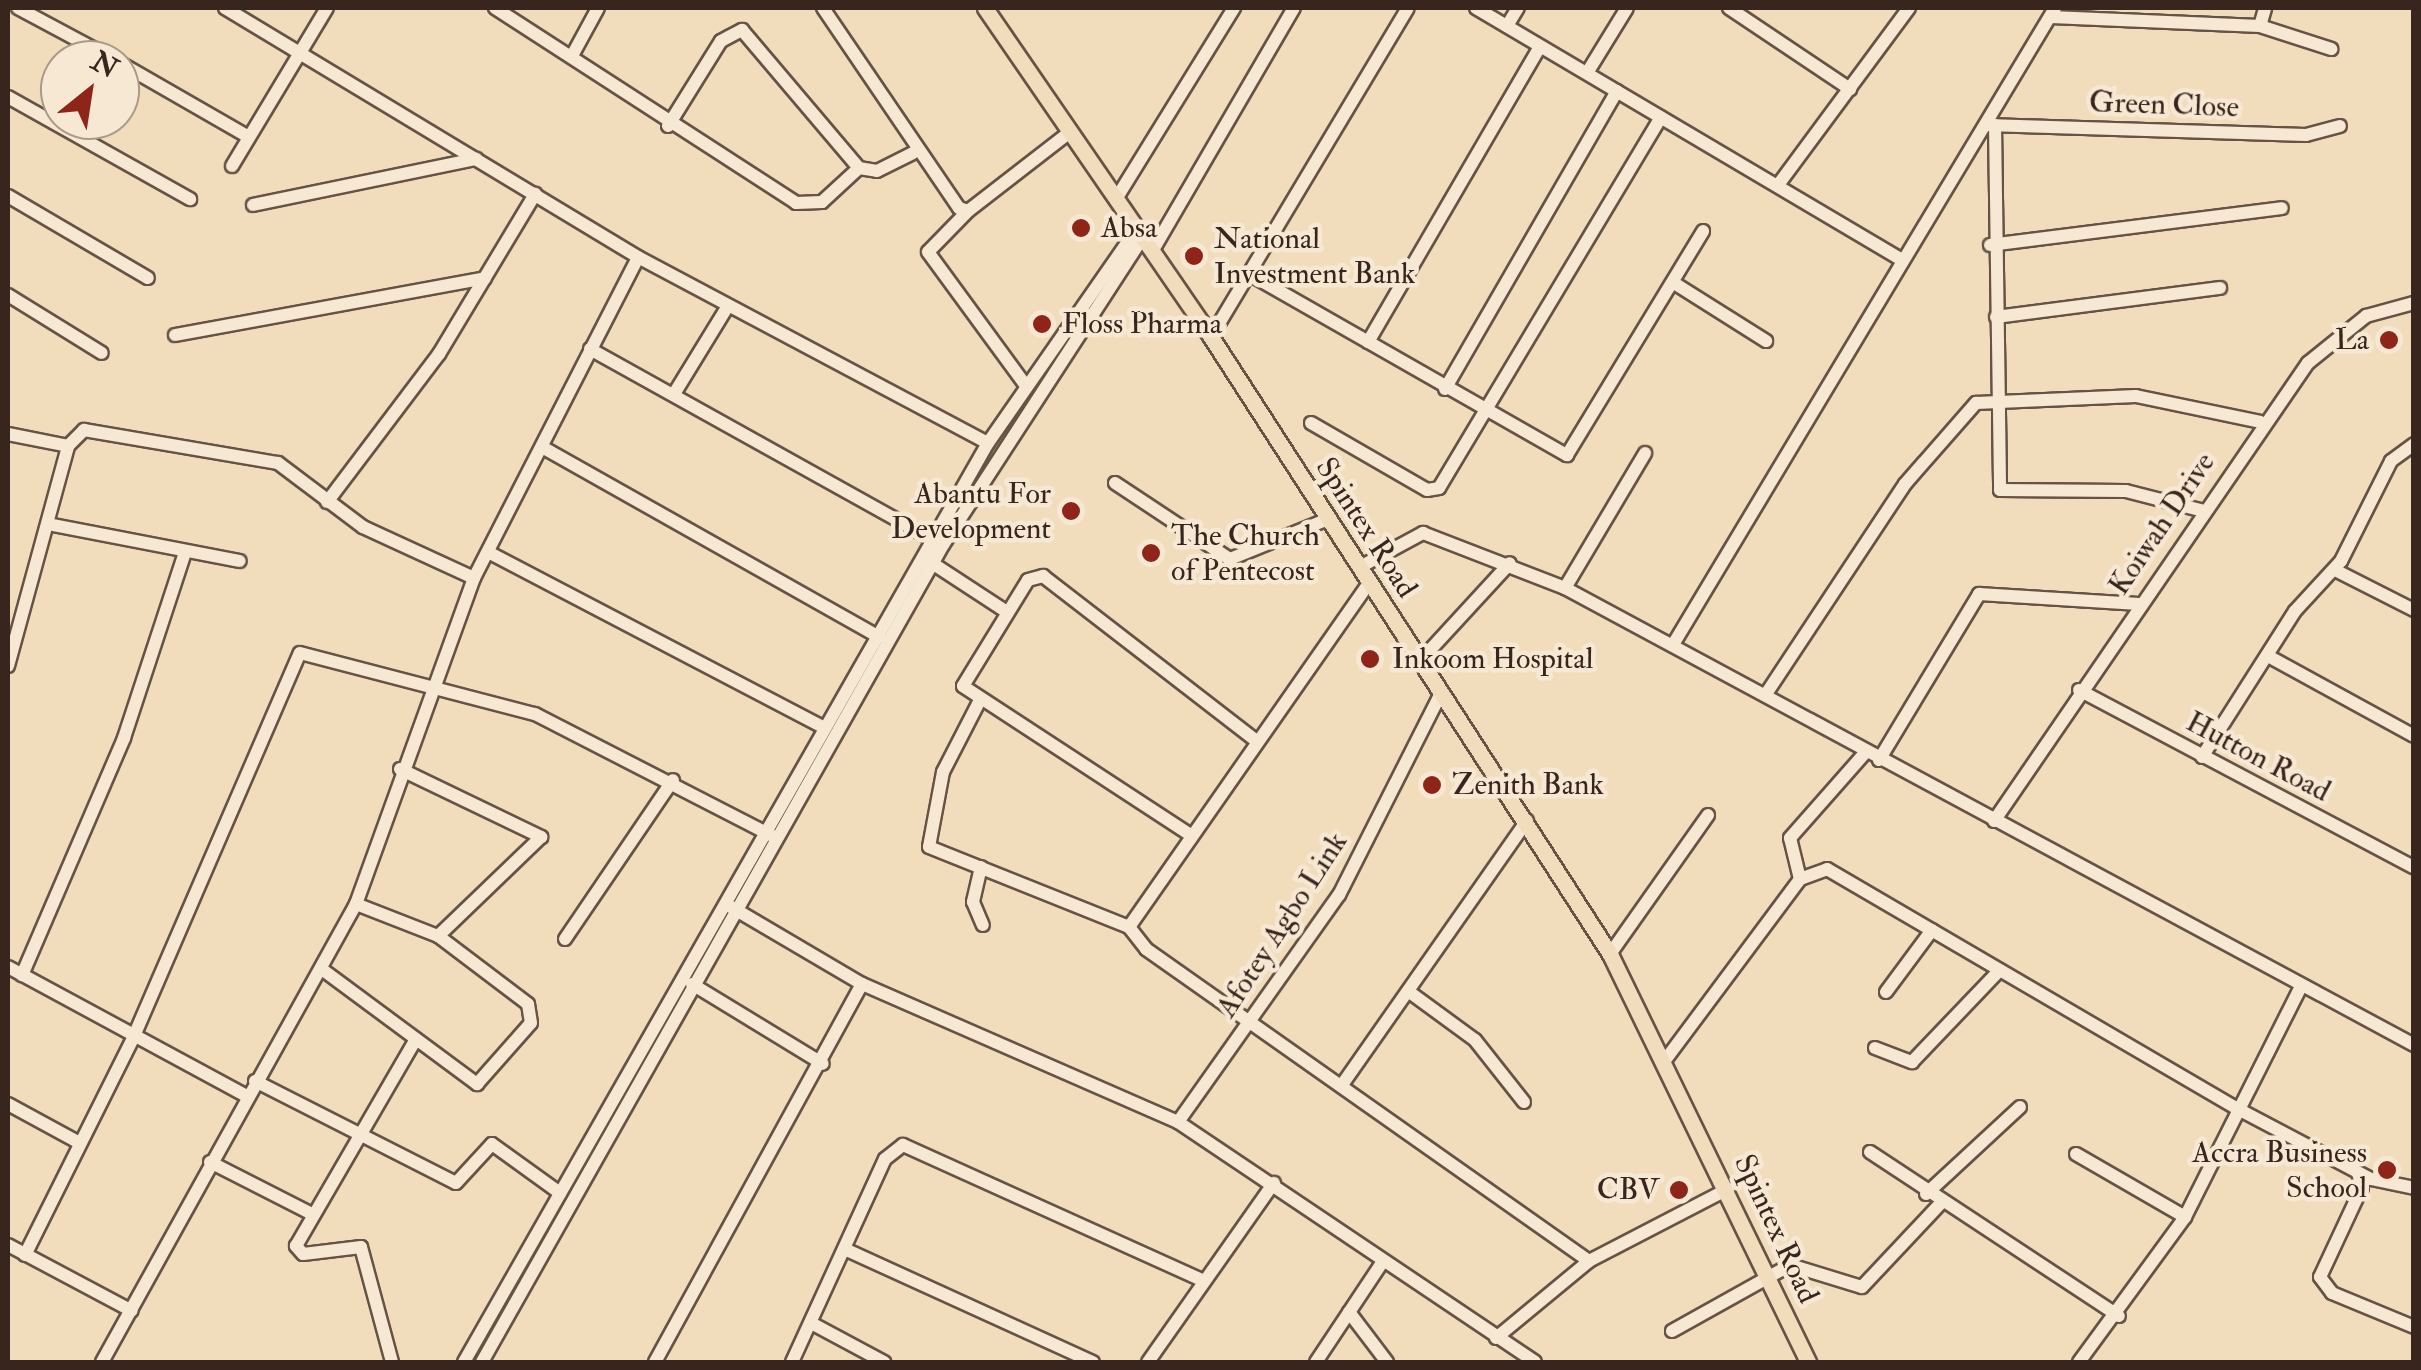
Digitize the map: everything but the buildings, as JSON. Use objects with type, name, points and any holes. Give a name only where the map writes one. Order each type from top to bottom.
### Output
[{"type":"main road","name":"Spintex Road","points":[[985,8],[1211,337],[1610,954],[1666,1059],[1808,1362]]},
{"type":"street","points":[[18,8],[77,40]]},
{"type":"street","points":[[225,8],[638,258],[988,443]]},
{"type":"street","points":[[232,166],[328,8]]},
{"type":"street","points":[[494,8],[573,54],[668,126],[808,206],[859,168]]},
{"type":"street","points":[[573,54],[598,8]]},
{"type":"street","points":[[823,8],[914,153],[968,211]]},
{"type":"street","points":[[1116,199],[1234,8]]},
{"type":"street","points":[[464,1362],[769,834],[932,564],[1294,8]]},
{"type":"street","points":[[1211,337],[1408,8]]},
{"type":"street","points":[[1476,8],[1902,260]]},
{"type":"street","points":[[1507,26],[1518,8]]},
{"type":"street","points":[[1587,73],[1626,8]]},
{"type":"street","points":[[1729,8],[1850,89]]},
{"type":"street","points":[[1778,185],[1909,8]]},
{"type":"street","points":[[2260,26],[2265,8]]},
{"type":"street","points":[[1674,643],[1902,260],[1989,125],[2053,12],[2260,26],[2331,49]]},
{"type":"street","points":[[668,126],[721,41],[742,30],[859,168],[876,171],[914,153]]},
{"type":"street","points":[[1368,342],[1540,46]]},
{"type":"street","points":[[140,75],[247,136]]},
{"type":"street","points":[[1445,389],[1618,91]]},
{"type":"street","points":[[8,98],[190,199]]},
{"type":"street","points":[[1311,423],[1433,491],[1488,414],[1661,117]]},
{"type":"street","points":[[1989,125],[1990,245],[2002,492],[2126,491],[2204,511]]},
{"type":"street","name":"Green Close","points":[[1989,125],[2306,135],[2340,126]]},
{"type":"street","points":[[1026,386],[928,252],[968,211],[1070,132]]},
{"type":"street","points":[[253,205],[476,159]]},
{"type":"street","points":[[327,502],[485,278],[535,194]]},
{"type":"street","points":[[8,196],[148,278]]},
{"type":"street","points":[[1990,245],[2282,208]]},
{"type":"street","points":[[1251,275],[1567,456],[1703,231]]},
{"type":"street","points":[[769,834],[988,443],[1026,386],[1144,238]]},
{"type":"street","points":[[102,1362],[255,1081],[323,970],[356,904],[400,768],[474,578],[638,258]]},
{"type":"street","points":[[175,335],[485,278]]},
{"type":"street","points":[[1674,282],[1766,341]]},
{"type":"street","points":[[1996,318],[2220,288]]},
{"type":"street","points":[[8,295],[102,353]]},
{"type":"street","name":"Koiwah Drive","points":[[1994,822],[2260,422],[2343,330],[2414,303]]},
{"type":"street","points":[[674,394],[728,306]]},
{"type":"street","points":[[590,349],[934,540]]},
{"type":"street","points":[[1766,694],[1904,484],[1966,409],[1997,401],[2136,396],[2260,422]]},
{"type":"street","points":[[8,434],[68,446],[108,427],[255,456],[296,474],[327,502],[474,578]]},
{"type":"street","points":[[2202,756],[2312,588],[2335,570],[2392,461],[2414,444]]},
{"type":"street","points":[[8,666],[53,525],[68,446]]},
{"type":"street","points":[[542,448],[879,637]]},
{"type":"street","points":[[1564,588],[1645,453]]},
{"type":"street","points":[[1115,483],[1230,559],[1328,519]]},
{"type":"street","points":[[53,525],[240,561]]},
{"type":"street","points":[[1360,568],[1423,533],[1510,563],[1674,643],[1866,753],[2300,988],[2414,1045]]},
{"type":"street","points":[[22,975],[124,738],[185,552]]},
{"type":"street","points":[[488,552],[825,728]]},
{"type":"street","points":[[1419,662],[1510,563]]},
{"type":"street","points":[[932,564],[1007,612]]},
{"type":"street","points":[[2335,570],[2414,610]]},
{"type":"street","points":[[1188,834],[980,700],[962,681],[1007,612],[1037,573],[1254,739]]},
{"type":"street","points":[[1129,927],[1254,739],[1370,583]]},
{"type":"street","points":[[1879,760],[1979,594],[2139,604]]},
{"type":"street","points":[[25,1255],[134,1036],[290,664],[315,652],[431,688],[535,714],[673,780],[769,834]]},
{"type":"street","points":[[2268,656],[2414,736]]},
{"type":"street","name":"Hutton Road","points":[[2080,690],[2414,867]]},
{"type":"street","name":"Afotey Agbo Link","points":[[1178,1122],[1339,895],[1440,693]]},
{"type":"street","points":[[980,700],[948,761],[927,841],[1129,927],[1146,948],[1254,1018],[1589,1261]]},
{"type":"street","points":[[1800,880],[1790,838],[1866,753]]},
{"type":"street","points":[[400,768],[541,836],[438,936]]},
{"type":"street","points":[[565,939],[673,780]]},
{"type":"street","points":[[1610,954],[1708,815]]},
{"type":"street","points":[[1344,1082],[1527,821]]},
{"type":"street","points":[[981,867],[973,902],[983,925]]},
{"type":"street","points":[[1666,1059],[1800,880],[1827,869],[2240,1110],[2358,1173],[2414,1188]]},
{"type":"street","points":[[323,970],[482,1084],[534,1016],[438,936],[356,904]]},
{"type":"street","points":[[728,905],[862,984],[1178,1122],[1535,1362]]},
{"type":"street","points":[[482,1362],[692,984],[728,905]]},
{"type":"street","points":[[1886,992],[1932,930]]},
{"type":"street","points":[[8,967],[247,1096]]},
{"type":"street","points":[[1876,1048],[1912,1062],[2000,970]]},
{"type":"street","points":[[692,984],[823,1064]]},
{"type":"street","points":[[655,1362],[823,1064],[862,984]]},
{"type":"street","points":[[2079,1362],[2118,1316],[2185,1217],[2300,988]]},
{"type":"street","points":[[1408,991],[1474,1040],[1524,1102]]},
{"type":"street","points":[[392,1362],[361,1247],[298,1252],[312,1214],[416,1039]]},
{"type":"street","points":[[255,1081],[356,1136],[463,1184],[492,1144],[560,1192]]},
{"type":"street","points":[[8,1104],[78,1142]]},
{"type":"street","points":[[1926,1194],[2020,1108]]},
{"type":"street","points":[[792,1362],[849,1251],[885,1159],[913,1144],[1202,1280]]},
{"type":"street","points":[[1870,1152],[1940,1204],[2118,1316]]},
{"type":"street","points":[[2076,1154],[2185,1217]]},
{"type":"street","points":[[210,1162],[312,1214]]},
{"type":"street","points":[[2358,1173],[2362,1187],[2320,1277],[2332,1292],[2414,1327]]},
{"type":"street","points":[[1148,1362],[1202,1280],[1274,1183]]},
{"type":"street","points":[[1496,1338],[1589,1261],[1728,1188]]},
{"type":"street","points":[[1672,1331],[1767,1275],[1805,1264],[1862,1288],[1940,1204]]},
{"type":"street","points":[[8,1245],[132,1311]]},
{"type":"street","points":[[849,1251],[1092,1362]]},
{"type":"street","points":[[1316,1362],[1384,1261]]},
{"type":"street","points":[[1349,1312],[1387,1362]]},
{"type":"street","points":[[813,1324],[884,1362]]},
{"type":"place","name":"Absa","points":[[1081,228]]},
{"type":"place","name":"National Investment Bank","points":[[1194,256]]},
{"type":"place","name":"Floss Pharma","points":[[1042,324]]},
{"type":"place","name":"La","points":[[2389,340]]},
{"type":"place","name":"Abantu For Development","points":[[1071,511]]},
{"type":"place","name":"The Church of Pentecost","points":[[1151,553]]},
{"type":"place","name":"Inkoom Hospital","points":[[1370,659]]},
{"type":"place","name":"Zenith Bank","points":[[1432,785]]},
{"type":"place","name":"Accra Business School","points":[[2387,1170]]},
{"type":"place","name":"CBV","points":[[1679,1190]]}]
